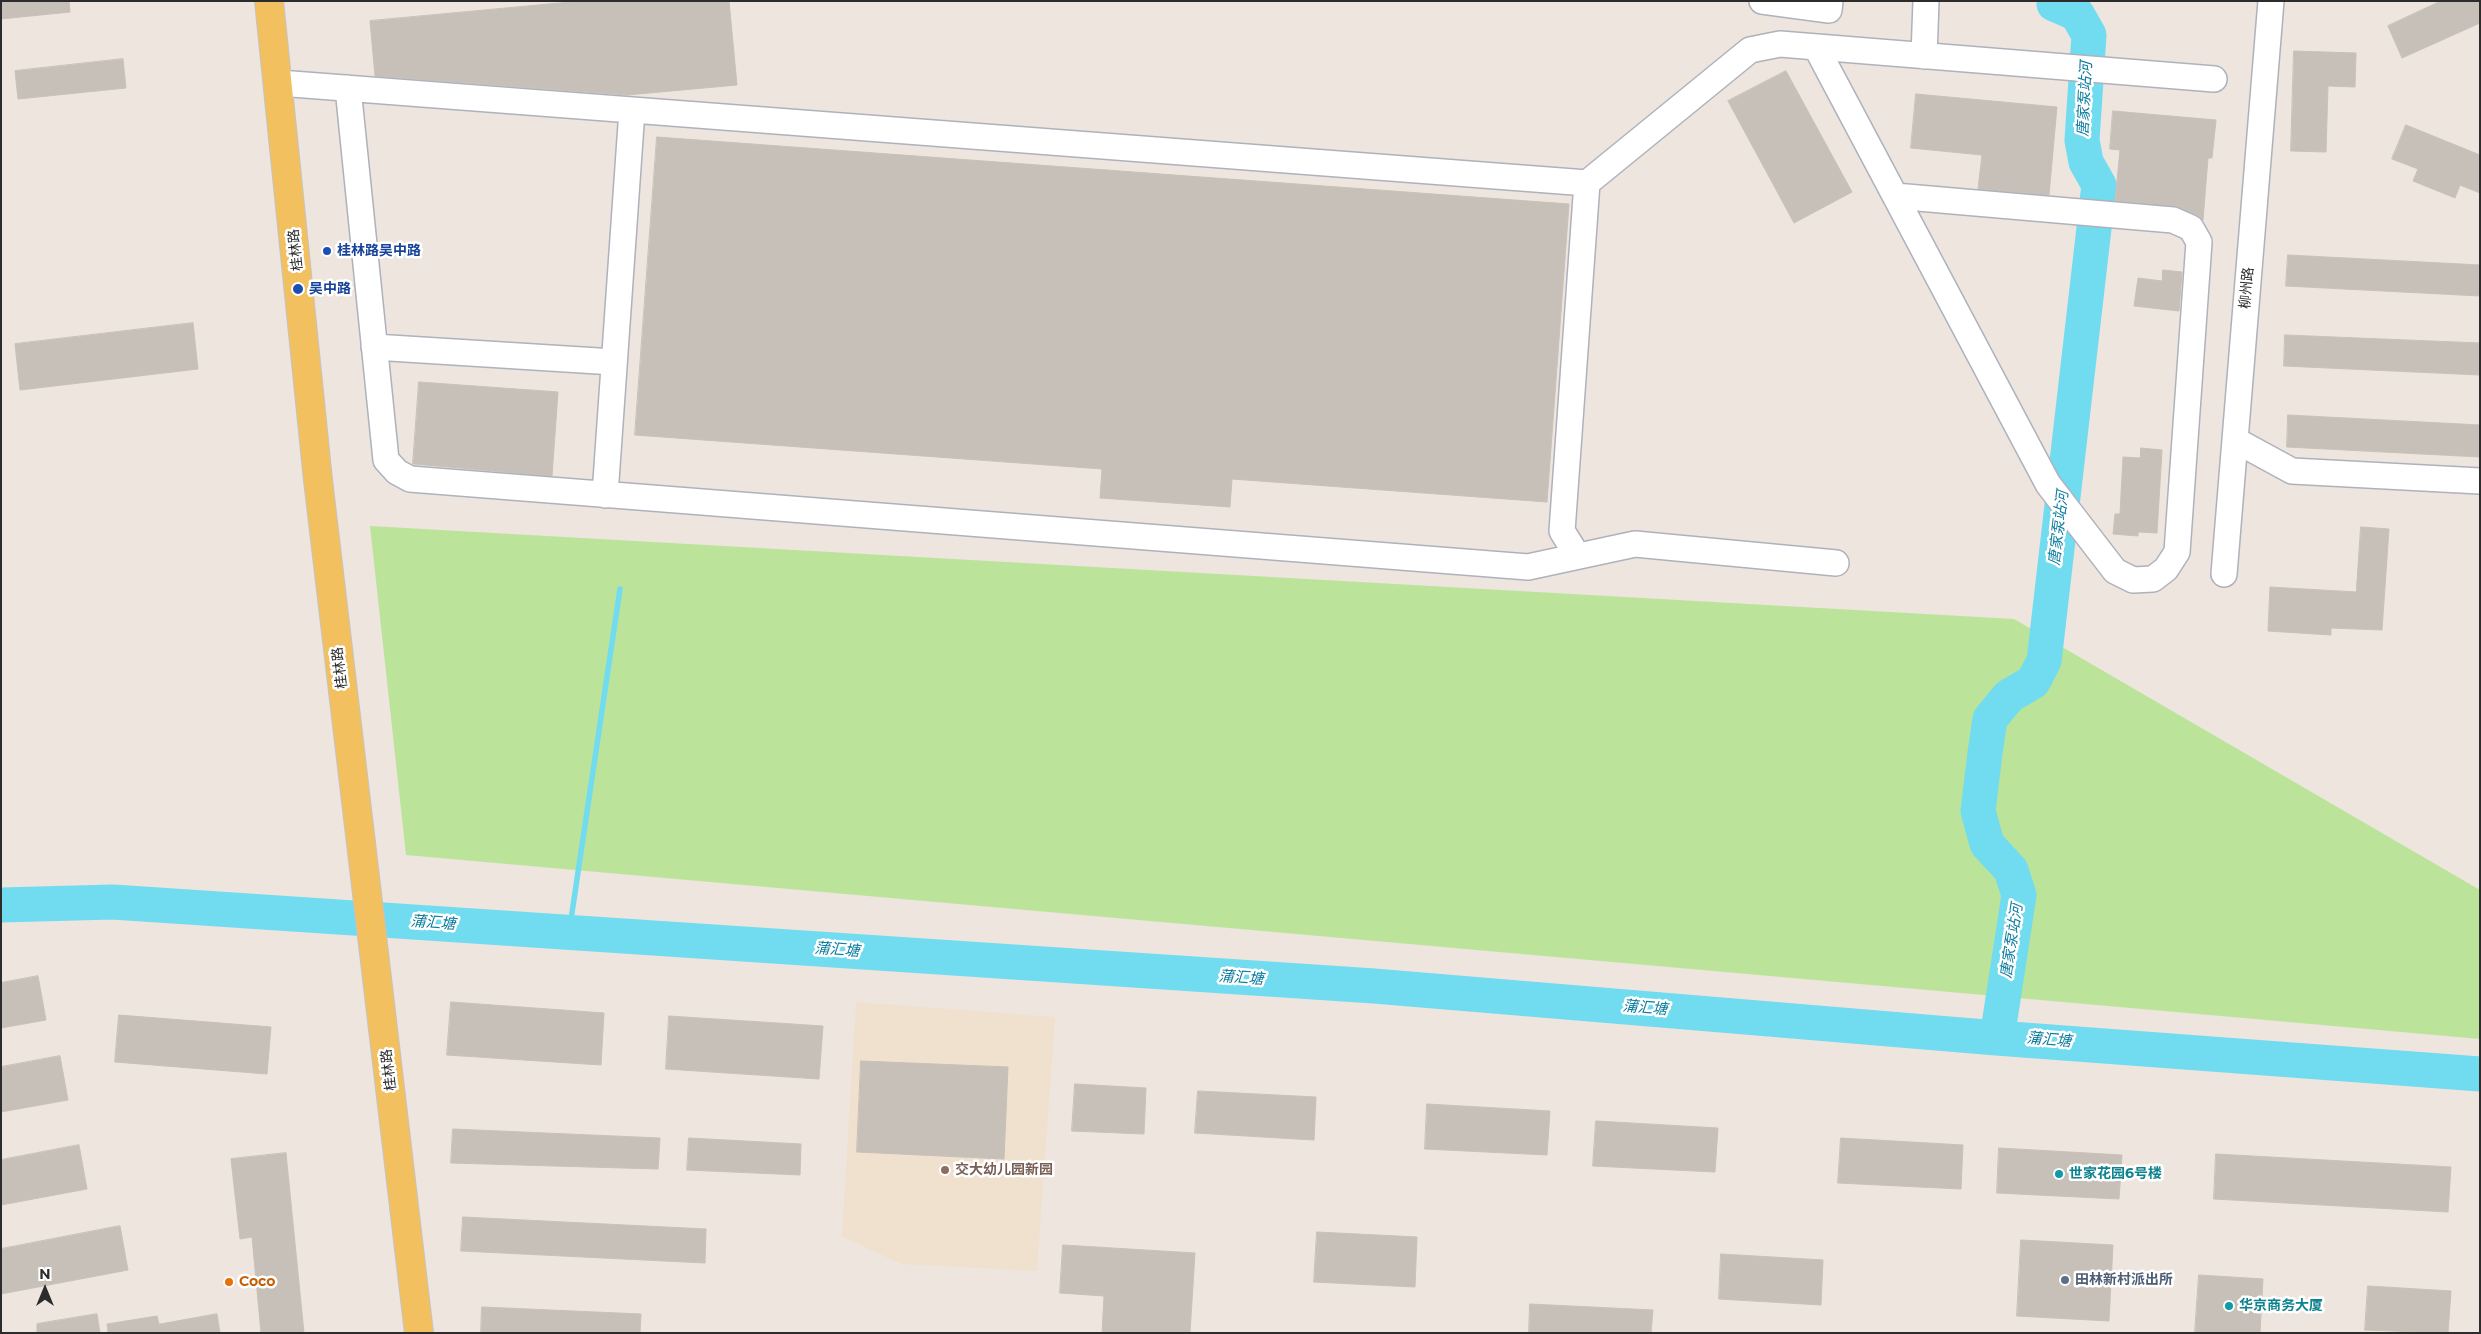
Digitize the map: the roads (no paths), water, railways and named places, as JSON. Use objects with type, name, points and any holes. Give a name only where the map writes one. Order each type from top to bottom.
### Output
[{"type":"main road","name":"桂林路","points":[[269,1],[279,83],[318,480],[420,1333]]},
{"type":"street","points":[[1762,1],[1829,10],[1830,1]]},
{"type":"street","points":[[1924,56],[1926,1]]},
{"type":"street","name":"柳州路","points":[[2224,574],[2271,1]]},
{"type":"street","points":[[279,83],[1587,183],[1750,50],[1780,44],[2214,79]]},
{"type":"street","points":[[1816,47],[1895,196],[2048,484],[2115,571],[2133,580],[2153,579],[2166,569],[2177,552],[2172,492],[2190,296],[2198,242],[2191,228],[2173,220],[1895,196]]},
{"type":"street","points":[[348,88],[386,460],[397,472],[410,479],[1528,567],[1635,544],[1836,563]]},
{"type":"street","points":[[605,495],[632,110]]},
{"type":"street","points":[[1577,555],[1562,531],[1587,183]]},
{"type":"street","points":[[374,346],[614,362]]},
{"type":"street","points":[[2235,440],[2292,471],[2480,481]]},
{"type":"waterway","name":"唐家泵站河","points":[[1997,1038],[2019,895],[2011,870],[1987,844],[1978,811],[1990,719],[2009,696],[2033,682],[2044,661],[2099,185],[2086,162],[2082,140],[2089,35],[2077,14],[2054,4]]},
{"type":"waterway","points":[[569,933],[620,589]]},
{"type":"waterway","name":"蒲汇塘","points":[[1,905],[113,902],[1374,986],[1997,1038],[2480,1074]]},
{"type":"place","name":"桂林路吴中路","points":[[327,251]]},
{"type":"place","name":"吴中路","points":[[298,289]]},
{"type":"place","name":"交大幼儿园新园","points":[[945,1170]]},
{"type":"place","name":"世家花园6号楼","points":[[2059,1174]]},
{"type":"place","name":"田林新村派出所","points":[[2065,1280]]},
{"type":"place","name":"Coco","points":[[229,1282]]},
{"type":"place","name":"华京商务大厦","points":[[2229,1306]]}]
